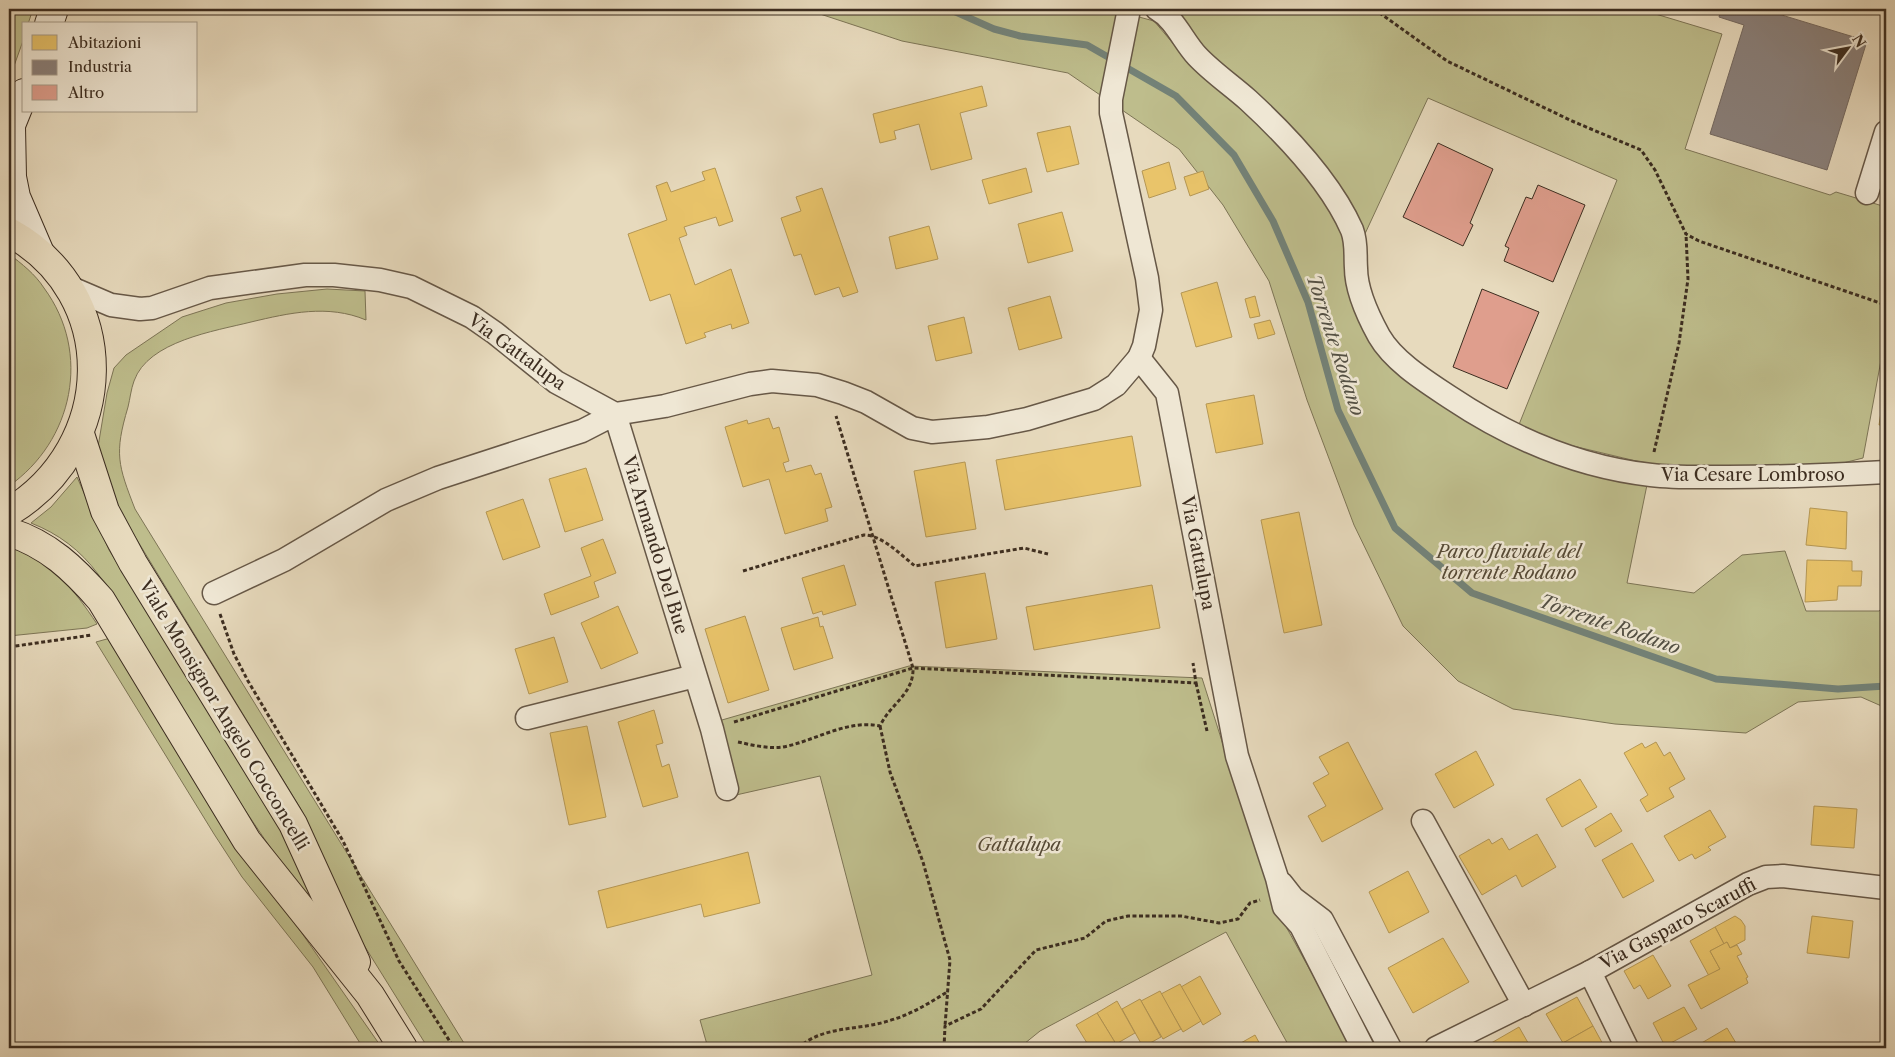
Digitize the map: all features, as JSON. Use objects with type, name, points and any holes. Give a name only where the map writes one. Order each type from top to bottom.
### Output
[{"type":"main road","points":[[50,22],[54,9]]},
{"type":"main road","points":[[22,98],[10,128],[12,177],[16,197],[40,253]]},
{"type":"main road","points":[[9,232],[40,253],[69,287],[88,334],[92,374],[88,410],[80,434],[70,454],[41,489],[9,512]]},
{"type":"main road","name":"Viale Monsignor Angelo Cocconcelli","points":[[80,434],[105,511],[133,563],[293,824],[370,995]]},
{"type":"main road","name":"Viale Monsignor Angelo Cocconcelli","points":[[9,532],[48,549],[77,572],[101,600],[246,841],[370,995],[403,1048]]},
{"type":"street","name":"Via Cesare Lombroso","points":[[1157,9],[1171,21],[1198,58],[1247,99],[1306,158],[1353,232],[1357,251],[1356,269],[1360,290],[1381,338],[1392,352],[1440,390],[1493,424],[1564,456],[1648,475],[1784,477],[1886,472]]},
{"type":"street","points":[[214,593],[284,560],[386,500],[438,478],[582,431],[616,414],[665,406],[750,384],[772,381],[791,382],[817,385],[843,393],[866,402],[912,428],[932,432],[952,432],[1027,419],[1094,398],[1116,386],[1139,358],[1144,346],[1151,310],[1148,278],[1111,113],[1111,100],[1129,12]]},
{"type":"street","points":[[1867,193],[1886,132]]},
{"type":"street","name":"Via Gattalupa","points":[[69,287],[111,305],[140,309],[152,308],[210,288],[305,275],[334,275],[380,280],[411,287],[472,317],[495,332],[556,382],[616,414]]},
{"type":"street","name":"Via Gattalupa","points":[[1139,358],[1167,393],[1172,411],[1237,756],[1277,878]]},
{"type":"street","name":"Via Armando Del Bue","points":[[616,414],[696,676],[727,789]]},
{"type":"street","points":[[527,718],[696,676]]},
{"type":"street","points":[[1423,822],[1524,1005]]},
{"type":"street","name":"Via Gasparo Scaruffi","points":[[1436,1048],[1467,1042],[1524,1005],[1590,972],[1748,884],[1766,877],[1783,876],[1886,888]]},
{"type":"street","points":[[1277,878],[1284,907],[1301,926],[1363,1048]]},
{"type":"street","points":[[1277,878],[1293,898],[1322,920],[1390,1048]]},
{"type":"street","name":"Via Gasparo Scaruffi","points":[[1590,972],[1627,1048]]},
{"type":"path","points":[[1374,9],[1447,61],[1572,121],[1641,150],[1655,170],[1686,234],[1688,278],[1679,343],[1648,475]]},
{"type":"path","points":[[1686,234],[1699,241],[1886,305]]},
{"type":"path","points":[[834,408],[912,668],[913,677],[909,689],[887,712],[880,726],[890,772],[923,862],[950,960],[944,1048]]},
{"type":"path","points":[[743,571],[864,535],[872,535],[916,566],[1024,548],[1048,554]]},
{"type":"path","points":[[214,593],[234,654],[248,681],[343,841],[399,961],[454,1048]]},
{"type":"path","points":[[9,647],[97,634]]},
{"type":"path","points":[[713,735],[912,668],[1196,683],[1192,655]]},
{"type":"path","points":[[713,735],[782,747],[864,724],[880,726]]},
{"type":"path","points":[[945,1026],[981,1009],[1036,950],[1085,938],[1106,921],[1128,916],[1181,916],[1219,923],[1238,919],[1250,904],[1266,898],[1284,907]]},
{"type":"path","points":[[798,1048],[814,1037],[826,1032],[887,1022],[908,1014],[947,992]]},
{"type":"green space","points":[[9,9],[33,9],[29,22],[22,22],[22,44],[9,80]]},
{"type":"green space","name":"Parco fluviale del torrente Rodano","points":[[805,9],[1138,9],[1139,17],[1154,21],[1176,47],[1187,28],[1174,9],[1639,9],[1722,34],[1685,149],[1830,195],[1836,192],[1886,207],[1886,333],[1863,458],[1831,466],[1669,467],[1569,445],[1518,427],[1617,180],[1428,98],[1357,251],[1353,268],[1356,282],[1368,315],[1391,352],[1427,383],[1449,398],[1496,426],[1542,448],[1573,459],[1649,475],[1627,583],[1694,593],[1742,555],[1785,551],[1806,611],[1879,611],[1886,606],[1886,708],[1861,697],[1798,702],[1746,733],[1615,724],[1513,709],[1458,681],[1403,626],[1354,525],[1307,400],[1269,281],[1223,205],[1179,149],[1068,73],[902,41]]},
{"type":"green space","points":[[9,254],[37,278],[59,313],[68,340],[71,367],[68,394],[61,421],[48,445],[31,467],[9,486]]},
{"type":"green space","points":[[327,289],[365,291],[366,320],[337,312],[294,313],[202,334],[168,347],[153,356],[142,367],[133,384],[121,437],[120,459],[122,470],[135,509],[467,1048],[428,1048],[362,942],[302,811],[106,489],[97,453],[107,393],[114,368],[126,355],[182,317],[226,303],[277,294]]},
{"type":"green space","points":[[77,477],[109,550],[278,822],[311,895],[296,882],[240,802],[98,574],[76,550],[51,532],[31,523],[51,507]]},
{"type":"green space","points":[[9,547],[37,560],[60,577],[97,624],[87,628],[9,636]]},
{"type":"green space","points":[[114,637],[232,833],[382,1048],[363,1048],[313,967],[242,877],[96,642]]},
{"type":"green space","name":"Gattalupa","points":[[909,666],[1202,678],[1273,903],[1353,1048],[1290,1048],[1226,932],[1040,1031],[1019,1048],[708,1048],[700,1020],[872,975],[820,776],[736,795],[715,722]]},
{"type":"building: Abitazioni","points":[[982,86],[987,106],[960,113],[972,159],[931,170],[919,124],[894,131],[896,139],[880,143],[873,114]]},
{"type":"building: Abitazioni","points":[[1070,126],[1079,164],[1047,172],[1037,133]]},
{"type":"building: Abitazioni","points":[[1169,162],[1176,189],[1149,198],[1142,171]]},
{"type":"building: Abitazioni","points":[[715,168],[733,221],[719,226],[716,217],[684,227],[687,235],[679,238],[695,285],[731,269],[749,323],[732,329],[731,324],[704,333],[706,337],[686,344],[670,294],[650,301],[628,234],[667,220],[656,186],[667,182],[671,192],[705,180],[702,172]]},
{"type":"building: Abitazioni","points":[[1026,168],[1032,192],[989,204],[982,180]]},
{"type":"building: Abitazioni","points":[[1203,171],[1209,189],[1190,196],[1184,177]]},
{"type":"building: Abitazioni","points":[[822,188],[858,292],[843,297],[839,287],[815,295],[801,254],[794,256],[781,218],[801,211],[796,197]]},
{"type":"building: Abitazioni","points":[[1062,212],[1073,251],[1028,263],[1018,224]]},
{"type":"building: Abitazioni","points":[[929,226],[938,259],[896,269],[889,237]]},
{"type":"building: Abitazioni","points":[[1217,282],[1232,337],[1196,347],[1181,293]]},
{"type":"building: Abitazioni","points":[[1050,296],[1062,338],[1019,350],[1008,308]]},
{"type":"building: Abitazioni","points":[[1255,296],[1260,316],[1250,318],[1245,299]]},
{"type":"building: Abitazioni","points":[[964,317],[972,353],[936,361],[928,326]]},
{"type":"building: Abitazioni","points":[[1270,320],[1275,334],[1258,339],[1254,324]]},
{"type":"building: Abitazioni","points":[[1886,381],[1886,425],[1879,425],[1885,386]]},
{"type":"building: Abitazioni","points":[[1254,395],[1263,444],[1216,453],[1206,404]]},
{"type":"building: Abitazioni","points":[[769,418],[773,429],[779,427],[789,461],[783,463],[786,472],[811,465],[815,475],[821,473],[832,507],[825,509],[828,521],[785,534],[769,479],[743,487],[725,427],[747,420],[748,424]]},
{"type":"building: Abitazioni","points":[[1132,436],[1141,486],[1005,510],[996,460]]},
{"type":"building: Abitazioni","points":[[965,462],[976,529],[926,537],[914,471]]},
{"type":"building: Abitazioni","points":[[586,468],[603,520],[565,532],[549,479]]},
{"type":"building: Abitazioni","points":[[523,499],[540,547],[503,560],[486,512]]},
{"type":"building: Abitazioni","points":[[1810,508],[1847,512],[1846,549],[1806,545]]},
{"type":"building: Abitazioni","points":[[1299,512],[1322,625],[1284,633],[1261,520]]},
{"type":"building: Abitazioni","points":[[603,539],[616,573],[594,582],[599,597],[551,615],[544,594],[591,576],[581,548]]},
{"type":"building: Abitazioni","points":[[1807,560],[1852,561],[1852,571],[1862,571],[1861,586],[1838,586],[1837,600],[1805,602]]},
{"type":"building: Abitazioni","points":[[844,565],[856,605],[823,615],[822,611],[813,614],[802,578]]},
{"type":"building: Abitazioni","points":[[985,573],[997,639],[946,648],[935,582]]},
{"type":"building: Abitazioni","points":[[1152,585],[1160,628],[1034,650],[1026,607]]},
{"type":"building: Abitazioni","points":[[618,606],[638,653],[601,669],[581,623]]},
{"type":"building: Abitazioni","points":[[745,616],[769,690],[728,703],[705,629]]},
{"type":"building: Abitazioni","points":[[818,617],[820,627],[823,626],[833,658],[794,670],[781,628]]},
{"type":"building: Abitazioni","points":[[554,637],[568,682],[529,694],[515,649]]},
{"type":"building: Abitazioni","points":[[654,710],[663,743],[656,745],[662,767],[669,764],[678,797],[643,807],[618,722]]},
{"type":"building: Abitazioni","points":[[587,726],[606,817],[569,825],[550,733]]},
{"type":"building: Abitazioni","points":[[1348,742],[1383,809],[1322,842],[1308,816],[1326,806],[1313,783],[1329,774],[1319,757]]},
{"type":"building: Abitazioni","points":[[1656,742],[1664,756],[1670,752],[1685,779],[1669,788],[1674,797],[1647,812],[1640,800],[1648,795],[1624,753],[1642,743],[1645,748]]},
{"type":"building: Abitazioni","points":[[1476,751],[1494,785],[1454,808],[1435,774]]},
{"type":"building: Abitazioni","points":[[1580,779],[1597,807],[1562,827],[1546,799]]},
{"type":"building: Abitazioni","points":[[1814,806],[1857,809],[1854,848],[1811,845]]},
{"type":"building: Abitazioni","points":[[1886,807],[1886,857],[1882,856]]},
{"type":"building: Abitazioni","points":[[1710,810],[1726,837],[1708,847],[1711,850],[1695,859],[1692,854],[1679,861],[1664,836]]},
{"type":"building: Abitazioni","points":[[1611,813],[1622,831],[1595,847],[1585,829]]},
{"type":"building: Abitazioni","points":[[1537,834],[1556,867],[1522,887],[1516,875],[1482,895],[1459,856],[1489,839],[1492,844],[1502,838],[1509,850]]},
{"type":"building: Abitazioni","points":[[1632,843],[1654,881],[1623,898],[1602,860]]},
{"type":"building: Abitazioni","points":[[748,852],[760,903],[704,917],[701,904],[607,928],[598,891]]},
{"type":"building: Abitazioni","points":[[1408,871],[1429,912],[1389,933],[1369,892]]},
{"type":"building: Abitazioni","points":[[1735,916],[1745,926],[1745,940],[1730,948],[1727,942],[1724,944],[1715,927]]},
{"type":"building: Abitazioni","points":[[1812,916],[1853,921],[1849,958],[1807,953]]},
{"type":"building: Abitazioni","points":[[1715,927],[1724,944],[1710,951],[1720,969],[1709,976],[1690,941]]},
{"type":"building: Abitazioni","points":[[1443,938],[1469,982],[1413,1013],[1388,968]]},
{"type":"building: Abitazioni","points":[[1727,942],[1730,948],[1737,945],[1742,954],[1737,956],[1748,977],[1746,978],[1748,983],[1701,1009],[1688,985],[1720,969],[1710,951]]},
{"type":"building: Abitazioni","points":[[1653,955],[1671,986],[1648,999],[1640,985],[1634,989],[1624,971]]},
{"type":"building: Abitazioni","points":[[1200,976],[1221,1014],[1203,1025],[1181,987]]},
{"type":"building: Abitazioni","points":[[1180,984],[1201,1021],[1183,1032],[1161,994]]},
{"type":"building: Abitazioni","points":[[1160,991],[1181,1029],[1163,1039],[1141,1001]]},
{"type":"building: Abitazioni","points":[[1577,997],[1593,1026],[1563,1043],[1546,1014]]},
{"type":"building: Abitazioni","points":[[1140,999],[1161,1037],[1143,1047],[1122,1009]]},
{"type":"building: Abitazioni","points":[[1117,1001],[1135,1033],[1116,1044],[1097,1013]]},
{"type":"building: Abitazioni","points":[[1684,1007],[1697,1029],[1665,1046],[1653,1023]]},
{"type":"building: Abitazioni","points":[[1097,1013],[1116,1044],[1109,1048],[1090,1048],[1076,1025]]},
{"type":"building: Abitazioni","points":[[1593,1026],[1605,1048],[1566,1048],[1563,1043]]},
{"type":"building: Abitazioni","points":[[1519,1027],[1531,1048],[1487,1048],[1486,1046]]},
{"type":"building: Abitazioni","points":[[1727,1028],[1739,1048],[1693,1048]]},
{"type":"building: Abitazioni","points":[[1255,1035],[1262,1048],[1232,1048]]},
{"type":"building: Industria","points":[[1721,9],[1762,9],[1867,41],[1827,170],[1710,134],[1744,25],[1719,17]]},
{"type":"building: Altro","points":[[1438,143],[1493,169],[1470,223],[1473,225],[1463,246],[1403,217]]},
{"type":"building: Altro","points":[[1538,185],[1585,205],[1553,282],[1504,261],[1509,248],[1505,246],[1526,197],[1532,199]]},
{"type":"building: Altro","points":[[1482,289],[1539,312],[1507,389],[1453,367]]},
{"type":"waterway","name":"Torrente Rodano","points":[[949,9],[994,29],[1020,36],[1087,45],[1176,96],[1234,155],[1273,221],[1308,302],[1338,410],[1395,528],[1472,593],[1716,679],[1838,689],[1886,686]]}]
